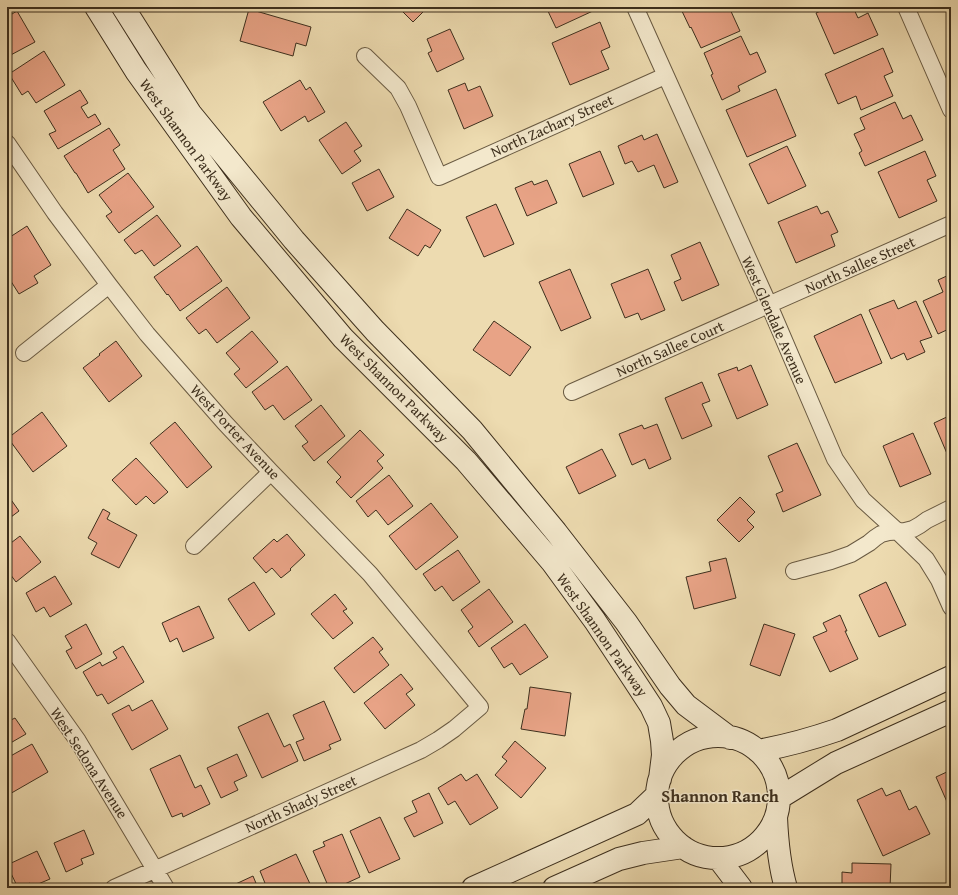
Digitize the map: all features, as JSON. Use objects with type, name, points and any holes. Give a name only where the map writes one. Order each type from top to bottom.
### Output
[{"type":"street","name":"West Shannon Parkway","points":[[96,7],[136,71],[241,217],[343,338],[466,461],[552,562],[604,634],[651,706],[659,723],[663,756],[659,787]]},
{"type":"street","name":"West Shannon Parkway","points":[[123,7],[190,113],[289,234],[375,331],[472,430],[556,532],[626,622],[686,705],[730,738]]},
{"type":"street","name":"West Glendale Avenue","points":[[635,7],[769,305],[835,459],[863,500],[926,559],[939,580],[951,607]]},
{"type":"street","points":[[906,7],[951,110]]},
{"type":"street","name":"North Zachary Street","points":[[365,56],[398,88],[408,106],[439,177],[665,76]]},
{"type":"street","name":"West Porter Avenue","points":[[7,143],[55,213],[109,286],[148,334],[224,422],[370,574],[480,707]]},
{"type":"street","name":"North Sallee Street","points":[[769,305],[951,224]]},
{"type":"street","points":[[24,353],[109,286]]},
{"type":"street","name":"North Sallee Court","points":[[572,392],[769,305]]},
{"type":"street","points":[[194,546],[271,472]]},
{"type":"street","points":[[794,571],[851,554],[881,534],[913,529],[951,508]]},
{"type":"street","name":"West Sedona Avenue","points":[[7,641],[78,741],[166,888]]},
{"type":"street","points":[[758,751],[824,735],[951,677]]},
{"type":"street","points":[[918,726],[934,707],[951,698]]},
{"type":"street","name":"North Shady Street","points":[[114,888],[421,750],[454,729],[480,707]]},
{"type":"street","points":[[659,787],[660,815],[669,833],[683,847],[700,856],[719,859],[738,856],[754,847],[768,834],[778,807],[836,763],[951,711]]},
{"type":"street","points":[[473,888],[637,814],[659,787],[668,763],[680,750],[696,741],[713,736],[745,742],[758,751],[769,764],[777,780],[777,841],[782,875],[786,888]]},
{"type":"street","points":[[554,888],[619,859],[643,853],[683,847]]},
{"type":"street","points":[[719,859],[741,888]]},
{"type":"building","points":[[398,7],[428,7],[413,22]]},
{"type":"building","points":[[546,7],[593,7],[595,10],[556,28]]},
{"type":"building","points":[[680,7],[729,7],[740,31],[701,48]]},
{"type":"building","points":[[829,7],[853,7],[858,18],[868,13],[878,35],[834,54],[816,13]]},
{"type":"building","points":[[249,9],[311,27],[306,46],[296,43],[293,56],[240,41]]},
{"type":"building","points":[[17,11],[35,42],[7,57],[7,17]]},
{"type":"building","points":[[600,22],[610,47],[601,51],[609,69],[570,85],[552,43]]},
{"type":"building","points":[[450,29],[464,59],[437,72],[428,53],[432,51],[427,39]]},
{"type":"building","points":[[741,36],[750,55],[757,52],[766,72],[738,86],[740,91],[722,100],[711,75],[713,74],[704,53]]},
{"type":"building","points":[[883,48],[893,72],[884,76],[893,96],[861,110],[856,96],[838,104],[825,74]]},
{"type":"building","points":[[44,51],[65,85],[36,103],[28,91],[22,95],[9,74]]},
{"type":"building","points":[[300,80],[306,90],[310,87],[325,112],[308,122],[305,116],[281,131],[263,102]]},
{"type":"building","points":[[465,83],[468,91],[480,86],[493,116],[464,129],[448,90]]},
{"type":"building","points":[[776,89],[796,136],[747,157],[726,110]]},
{"type":"building","points":[[80,90],[88,103],[81,107],[88,118],[95,114],[101,124],[58,149],[49,134],[56,131],[44,111]]},
{"type":"building","points":[[895,102],[903,119],[911,115],[923,140],[865,166],[859,153],[862,151],[854,134],[865,129],[860,118]]},
{"type":"building","points":[[346,122],[362,146],[354,151],[361,161],[342,174],[319,140]]},
{"type":"building","points":[[109,128],[120,145],[113,150],[125,169],[88,193],[64,156]]},
{"type":"building","points":[[657,134],[678,182],[664,188],[654,165],[638,172],[632,161],[625,164],[618,146],[642,135],[644,140]]},
{"type":"building","points":[[787,146],[806,186],[768,204],[749,164]]},
{"type":"building","points":[[600,151],[614,184],[583,197],[569,164]]},
{"type":"building","points":[[925,151],[936,176],[927,180],[937,201],[899,218],[878,172]]},
{"type":"building","points":[[379,169],[394,197],[367,211],[352,183]]},
{"type":"building","points":[[128,173],[154,207],[119,233],[106,216],[112,212],[99,195]]},
{"type":"building","points":[[547,180],[557,203],[527,216],[515,188],[532,181],[534,185]]},
{"type":"building","points":[[496,204],[514,244],[484,257],[466,217]]},
{"type":"building","points":[[817,206],[821,214],[828,211],[838,232],[831,235],[835,246],[796,263],[778,222]]},
{"type":"building","points":[[407,209],[441,230],[430,248],[425,245],[418,256],[389,238]]},
{"type":"building","points":[[157,215],[181,246],[154,266],[142,250],[135,254],[124,240]]},
{"type":"building","points":[[27,226],[51,265],[34,276],[38,283],[19,294],[7,275],[7,239]]},
{"type":"building","points":[[700,242],[719,285],[682,301],[674,282],[681,279],[671,255]]},
{"type":"building","points":[[197,246],[222,281],[180,311],[154,277]]},
{"type":"building","points":[[570,269],[591,318],[561,331],[539,282]]},
{"type":"building","points":[[648,269],[665,310],[641,320],[638,313],[625,318],[611,284]]},
{"type":"building","points":[[951,274],[951,328],[938,334],[923,301],[943,292],[938,280]]},
{"type":"building","points":[[227,287],[250,318],[217,343],[206,329],[199,334],[186,318]]},
{"type":"building","points":[[894,300],[898,309],[916,301],[932,337],[920,341],[925,352],[907,360],[904,353],[891,359],[869,310]]},
{"type":"building","points":[[861,314],[882,363],[835,383],[814,336]]},
{"type":"building","points":[[494,321],[531,347],[510,376],[473,350]]},
{"type":"building","points":[[252,331],[278,362],[246,388],[234,374],[240,369],[226,353]]},
{"type":"building","points":[[116,341],[142,376],[109,402],[83,368]]},
{"type":"building","points":[[751,365],[768,405],[737,419],[718,374],[737,367],[738,371]]},
{"type":"building","points":[[287,366],[312,400],[284,420],[273,405],[265,410],[252,392]]},
{"type":"building","points":[[702,382],[710,401],[702,404],[712,426],[682,439],[665,398]]},
{"type":"building","points":[[321,405],[345,436],[314,461],[302,446],[308,442],[295,426]]},
{"type":"building","points":[[42,412],[67,446],[33,472],[8,438]]},
{"type":"building","points":[[951,415],[951,463],[934,423]]},
{"type":"building","points":[[175,422],[212,467],[187,488],[150,443]]},
{"type":"building","points":[[657,424],[671,459],[649,469],[645,459],[632,465],[619,434],[642,425],[644,429]]},
{"type":"building","points":[[360,430],[384,455],[377,461],[383,468],[351,498],[336,482],[341,477],[327,462]]},
{"type":"building","points":[[913,433],[931,474],[900,487],[883,446]]},
{"type":"building","points":[[797,443],[821,495],[783,512],[776,494],[783,491],[768,456]]},
{"type":"building","points":[[602,449],[616,476],[579,494],[566,467]]},
{"type":"building","points":[[136,458],[168,492],[154,504],[146,496],[136,505],[112,480]]},
{"type":"building","points":[[389,475],[413,506],[388,525],[376,510],[368,517],[356,501]]},
{"type":"building","points":[[7,494],[19,511],[7,520]]},
{"type":"building","points":[[740,497],[755,512],[747,520],[754,527],[739,542],[717,520]]},
{"type":"building","points":[[431,503],[458,537],[416,570],[389,536]]},
{"type":"building","points":[[103,509],[110,513],[107,519],[137,535],[119,568],[91,554],[97,543],[88,538]]},
{"type":"building","points":[[287,534],[305,555],[281,578],[272,568],[266,573],[253,558],[274,539],[277,542]]},
{"type":"building","points":[[20,536],[41,562],[16,582],[7,570],[7,546]]},
{"type":"building","points":[[458,550],[480,582],[453,601],[442,586],[435,591],[423,574]]},
{"type":"building","points":[[726,558],[736,598],[694,609],[686,577],[711,571],[709,562]]},
{"type":"building","points":[[55,576],[72,604],[50,617],[44,607],[36,612],[26,593]]},
{"type":"building","points":[[254,582],[275,614],[249,631],[228,599]]},
{"type":"building","points":[[886,582],[906,625],[879,637],[859,595]]},
{"type":"building","points":[[489,589],[513,622],[479,647],[468,631],[473,627],[461,610]]},
{"type":"building","points":[[335,594],[347,609],[343,611],[353,623],[333,639],[311,614]]},
{"type":"building","points":[[199,606],[214,638],[183,652],[177,638],[170,642],[162,623]]},
{"type":"building","points":[[840,615],[847,631],[845,631],[858,659],[830,672],[813,637],[827,631],[823,623]]},
{"type":"building","points":[[86,624],[102,654],[76,669],[66,651],[72,648],[65,636]]},
{"type":"building","points":[[525,624],[548,657],[520,675],[512,663],[504,668],[491,648]]},
{"type":"building","points":[[764,624],[795,634],[780,676],[750,665]]},
{"type":"building","points":[[373,637],[383,649],[379,652],[389,665],[354,693],[334,668]]},
{"type":"building","points":[[123,646],[144,682],[108,704],[102,694],[97,696],[83,672],[100,662],[102,666],[117,658],[113,652]]},
{"type":"building","points":[[401,674],[413,689],[406,694],[415,705],[385,729],[364,703]]},
{"type":"building","points":[[530,687],[571,693],[565,736],[521,729],[525,709],[527,709]]},
{"type":"building","points":[[152,700],[168,729],[132,750],[112,714],[129,705],[132,711]]},
{"type":"building","points":[[324,701],[341,740],[329,745],[331,749],[304,761],[296,742],[304,739],[293,715]]},
{"type":"building","points":[[268,713],[284,747],[290,744],[298,761],[262,778],[238,727]]},
{"type":"building","points":[[15,718],[26,734],[7,745],[7,722]]},
{"type":"building","points":[[515,741],[546,768],[521,798],[495,775],[507,761],[502,757]]},
{"type":"building","points":[[32,744],[48,772],[8,795],[7,758]]},
{"type":"building","points":[[237,754],[247,776],[234,782],[238,790],[221,798],[207,768]]},
{"type":"building","points":[[180,755],[195,788],[201,785],[210,804],[183,817],[182,813],[172,817],[150,769]]},
{"type":"building","points":[[951,770],[951,811],[936,777]]},
{"type":"building","points":[[461,774],[466,781],[477,774],[498,808],[470,825],[455,801],[448,805],[438,788]]},
{"type":"building","points":[[882,788],[886,796],[900,790],[909,810],[916,806],[930,834],[883,856],[857,800]]},
{"type":"building","points":[[429,793],[443,823],[414,837],[404,818],[417,812],[412,801]]},
{"type":"building","points":[[380,817],[400,859],[369,873],[350,831]]},
{"type":"building","points":[[84,830],[94,854],[81,859],[83,864],[66,872],[54,843]]},
{"type":"building","points":[[342,834],[360,877],[336,888],[329,888],[313,851],[325,846],[323,842]]},
{"type":"building","points":[[37,851],[50,879],[31,887],[30,883],[18,888],[7,865]]},
{"type":"building","points":[[296,854],[311,886],[308,888],[267,888],[260,871]]},
{"type":"building","points":[[852,863],[891,864],[890,888],[842,888],[842,872],[852,873]]},
{"type":"building","points":[[253,876],[258,888],[227,888]]},
{"type":"district","name":"Shannon Ranch","points":[[720,796]]}]
